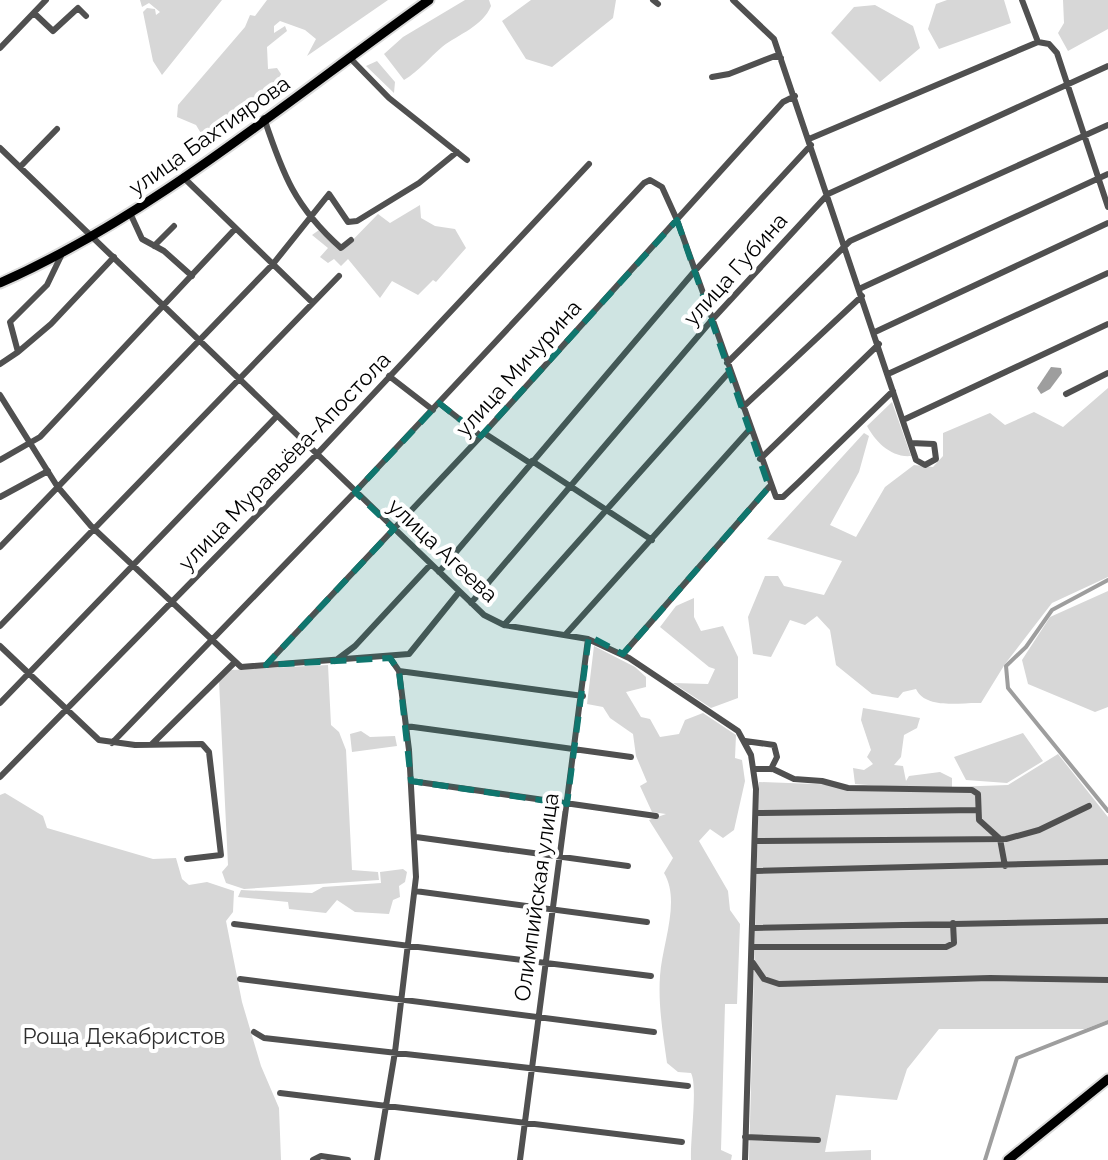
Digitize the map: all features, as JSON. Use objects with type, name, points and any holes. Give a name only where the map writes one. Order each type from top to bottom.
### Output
[{"type":"main road","name":"улица Бахтиярова","points":[[0,283],[61,256],[130,213],[429,0]]},
{"type":"main road","points":[[1008,1160],[1108,1079]]},
{"type":"street","points":[[0,48],[46,0]]},
{"type":"street","points":[[733,0],[774,39],[911,443],[921,464],[930,464],[936,459],[934,444],[911,443]]},
{"type":"street","points":[[1022,0],[1038,42]]},
{"type":"street","points":[[34,13],[53,31],[78,8],[86,16]]},
{"type":"street","points":[[439,572],[693,273],[810,142],[1038,42],[1053,47],[1086,135],[1108,207]]},
{"type":"street","points":[[712,77],[729,74],[775,56],[781,58]]},
{"type":"street","points":[[349,57],[389,98],[467,160]]},
{"type":"street","name":"улица Губина","points":[[471,603],[711,321],[828,194],[1108,66]]},
{"type":"street","name":"улица Мичурина","points":[[266,665],[483,434],[783,102],[795,96]]},
{"type":"street","points":[[264,118],[293,194],[309,217],[341,248],[351,240]]},
{"type":"street","points":[[727,363],[850,241],[1108,125]]},
{"type":"street","points":[[20,167],[57,129]]},
{"type":"street","name":"улица Агеева","points":[[0,148],[471,603],[504,625],[588,639],[623,654],[727,723],[745,741]]},
{"type":"street","points":[[0,547],[273,264],[329,194],[348,222],[357,221],[419,183],[457,152]]},
{"type":"street","name":"улица Муравьёва-Апостола","points":[[0,777],[317,454],[589,164]]},
{"type":"street","points":[[743,407],[861,293],[1108,174]]},
{"type":"street","points":[[183,177],[312,302]]},
{"type":"street","points":[[112,743],[433,410],[638,187],[650,180],[657,182],[677,220],[693,273],[776,497],[783,497],[893,391]]},
{"type":"street","points":[[130,213],[142,239],[192,276]]},
{"type":"street","points":[[875,332],[1108,223]]},
{"type":"street","points":[[154,246],[174,226]]},
{"type":"street","points":[[0,460],[40,437],[235,229]]},
{"type":"street","points":[[18,352],[10,322],[47,285],[61,256]]},
{"type":"street","points":[[0,364],[51,324],[114,257]]},
{"type":"street","points":[[888,374],[1108,273]]},
{"type":"street","points":[[0,626],[339,276]]},
{"type":"street","points":[[903,420],[1108,324]]},
{"type":"street","points":[[760,459],[879,344]]},
{"type":"street","points":[[504,625],[730,371]]},
{"type":"street","points":[[1066,394],[1108,373]]},
{"type":"street","points":[[389,376],[433,410]]},
{"type":"street","points":[[0,395],[57,486],[93,529],[175,601],[241,667],[390,658],[409,654],[459,592]]},
{"type":"street","points":[[439,403],[652,540]]},
{"type":"street","points":[[0,703],[277,416]]},
{"type":"street","points":[[566,634],[750,429]]},
{"type":"street","points":[[0,497],[48,471]]},
{"type":"street","points":[[623,654],[771,490]]},
{"type":"street","points":[[335,661],[355,646],[431,564]]},
{"type":"street","name":"Олимпийская улица","points":[[520,1160],[583,696],[588,639]]},
{"type":"street","points":[[0,646],[99,740],[112,743],[202,744],[209,752],[221,855],[187,859]]},
{"type":"street","points":[[377,1160],[395,1052],[415,891],[416,837],[406,726],[399,671],[390,658]]},
{"type":"street","points":[[152,744],[235,662]]},
{"type":"street","points":[[399,671],[583,696]]},
{"type":"street","points":[[406,726],[631,757]]},
{"type":"street","points":[[745,1160],[756,813],[754,769],[745,741],[774,745],[777,757],[771,769]]},
{"type":"street","points":[[754,769],[771,769],[794,779],[822,781],[848,788],[969,789],[978,794],[979,820],[999,838],[1005,866]]},
{"type":"street","points":[[411,781],[656,816]]},
{"type":"street","points":[[755,841],[1019,837],[1089,806]]},
{"type":"street","points":[[756,813],[978,810]]},
{"type":"street","points":[[416,837],[628,866]]},
{"type":"street","points":[[755,871],[1108,862]]},
{"type":"street","points":[[415,891],[647,922]]},
{"type":"street","points":[[754,928],[1108,921]]},
{"type":"street","points":[[754,947],[946,947],[954,943],[953,923]]},
{"type":"street","points":[[234,924],[651,976]]},
{"type":"street","points":[[753,963],[764,979],[779,984],[990,978],[1108,980]]},
{"type":"street","points":[[240,979],[654,1032]]},
{"type":"street","points":[[254,1032],[264,1038],[688,1086]]},
{"type":"street","points":[[280,1093],[682,1142]]},
{"type":"street","points":[[745,1137],[818,1140]]},
{"type":"street","points":[[313,1160],[321,1156],[348,1160]]},
{"type":"highlighted area","points":[[677,220],[769,487],[623,654],[589,636],[567,804],[411,781],[399,671],[390,658],[266,665],[394,529],[355,492],[439,403],[481,436]]},
{"type":"green space","points":[[140,0],[222,0],[162,75],[153,61],[143,12],[147,8],[155,9],[156,15],[160,12],[149,3],[142,7]]},
{"type":"green space","points":[[267,0],[388,0],[307,56],[316,39],[305,30],[280,21],[274,26],[274,33],[285,26],[287,31],[267,47],[268,69],[277,68],[281,74],[278,80],[202,135],[196,125],[177,117],[178,105],[245,27],[250,15],[255,16]]},
{"type":"green space","points":[[465,0],[489,0],[491,6],[476,24],[442,47],[404,80],[384,54],[403,37]]},
{"type":"green space","points":[[531,0],[616,0],[613,18],[552,67],[526,59],[502,21]]},
{"type":"green space","points":[[947,0],[1004,0],[1011,23],[939,49],[928,29],[936,4]]},
{"type":"green space","points":[[1063,0],[1108,0],[1108,29],[1068,51],[1058,33],[1064,23]]},
{"type":"green space","points":[[875,5],[913,26],[920,48],[880,82],[831,33],[854,7]]},
{"type":"green space","points":[[377,61],[395,82],[394,93],[366,66]]},
{"type":"green space","points":[[420,205],[421,218],[435,226],[455,229],[466,248],[436,282],[433,280],[418,295],[392,281],[380,298],[348,259],[341,266],[334,259],[328,263],[320,257],[328,248],[312,235],[319,230],[342,251],[378,214],[390,223]]},
{"type":"green space","points":[[1108,388],[1108,577],[1052,603],[1005,664],[981,703],[936,702],[921,696],[916,689],[903,692],[898,698],[872,694],[836,665],[830,630],[817,616],[805,625],[790,620],[771,657],[753,654],[748,617],[765,576],[778,576],[784,586],[824,595],[842,561],[767,539],[864,433],[869,436],[859,472],[830,525],[856,537],[885,487],[914,465],[933,467],[943,456],[943,433],[990,413],[1005,425],[1034,412],[1063,427]]},
{"type":"green space","points":[[892,402],[911,456],[897,454],[884,447],[867,426]]},
{"type":"green space","points":[[1108,591],[1108,707],[1095,712],[1028,684],[1022,660],[1050,617]]},
{"type":"green space","points":[[694,598],[694,617],[701,631],[723,626],[738,657],[738,698],[711,708],[673,683],[708,684],[715,669],[660,627],[676,606]]},
{"type":"green space","points":[[594,646],[635,667],[646,677],[646,687],[626,692],[641,717],[650,719],[660,737],[679,734],[685,720],[703,713],[736,735],[735,758],[742,760],[745,781],[734,830],[723,838],[710,829],[699,841],[728,891],[730,910],[740,924],[737,1004],[725,1004],[721,1150],[732,1155],[731,1160],[691,1160],[693,1080],[691,1073],[678,1072],[667,1063],[660,1009],[660,976],[671,909],[669,884],[664,873],[673,858],[649,820],[666,814],[652,812],[640,786],[647,782],[636,756],[633,734],[610,718],[603,707],[587,704]]},
{"type":"green space","points":[[328,665],[331,725],[339,732],[346,750],[352,870],[378,872],[379,880],[244,889],[226,883],[222,872],[228,865],[219,681],[231,670]]},
{"type":"green space","points":[[863,708],[920,718],[917,728],[904,735],[901,757],[894,765],[903,766],[906,781],[909,776],[940,772],[952,778],[952,787],[1008,785],[1058,754],[1108,817],[1108,1020],[1085,1029],[939,1029],[907,1069],[897,1100],[836,1095],[825,1152],[871,1150],[871,1160],[749,1160],[759,782],[895,787],[855,784],[853,768],[864,770],[873,764],[867,757],[871,750],[861,720]]},
{"type":"green space","points":[[361,731],[370,737],[395,736],[397,746],[352,752],[350,734]]},
{"type":"green space","points":[[1023,733],[1043,761],[1007,783],[966,780],[954,757]]},
{"type":"green space","name":"Роща Декабристов","points":[[5,793],[43,816],[47,828],[153,859],[176,858],[182,879],[189,885],[207,882],[234,891],[233,912],[226,921],[242,1002],[261,1066],[279,1108],[281,1160],[0,1160],[0,795]]},
{"type":"green space","points":[[403,869],[407,872],[405,882],[399,886],[400,897],[393,900],[389,914],[355,912],[337,900],[326,913],[289,909],[288,902],[238,897],[241,890],[312,893],[323,887],[381,883],[380,872]]},
{"type":"shaded area","points":[[1051,367],[1061,368],[1062,373],[1050,389],[1041,394],[1037,388]]},
{"type":"waterway","points":[[1108,580],[1052,610],[1026,647],[1006,666],[1008,688],[1108,811]]},
{"type":"waterway","points":[[985,1160],[1017,1058],[1108,1022]]}]
